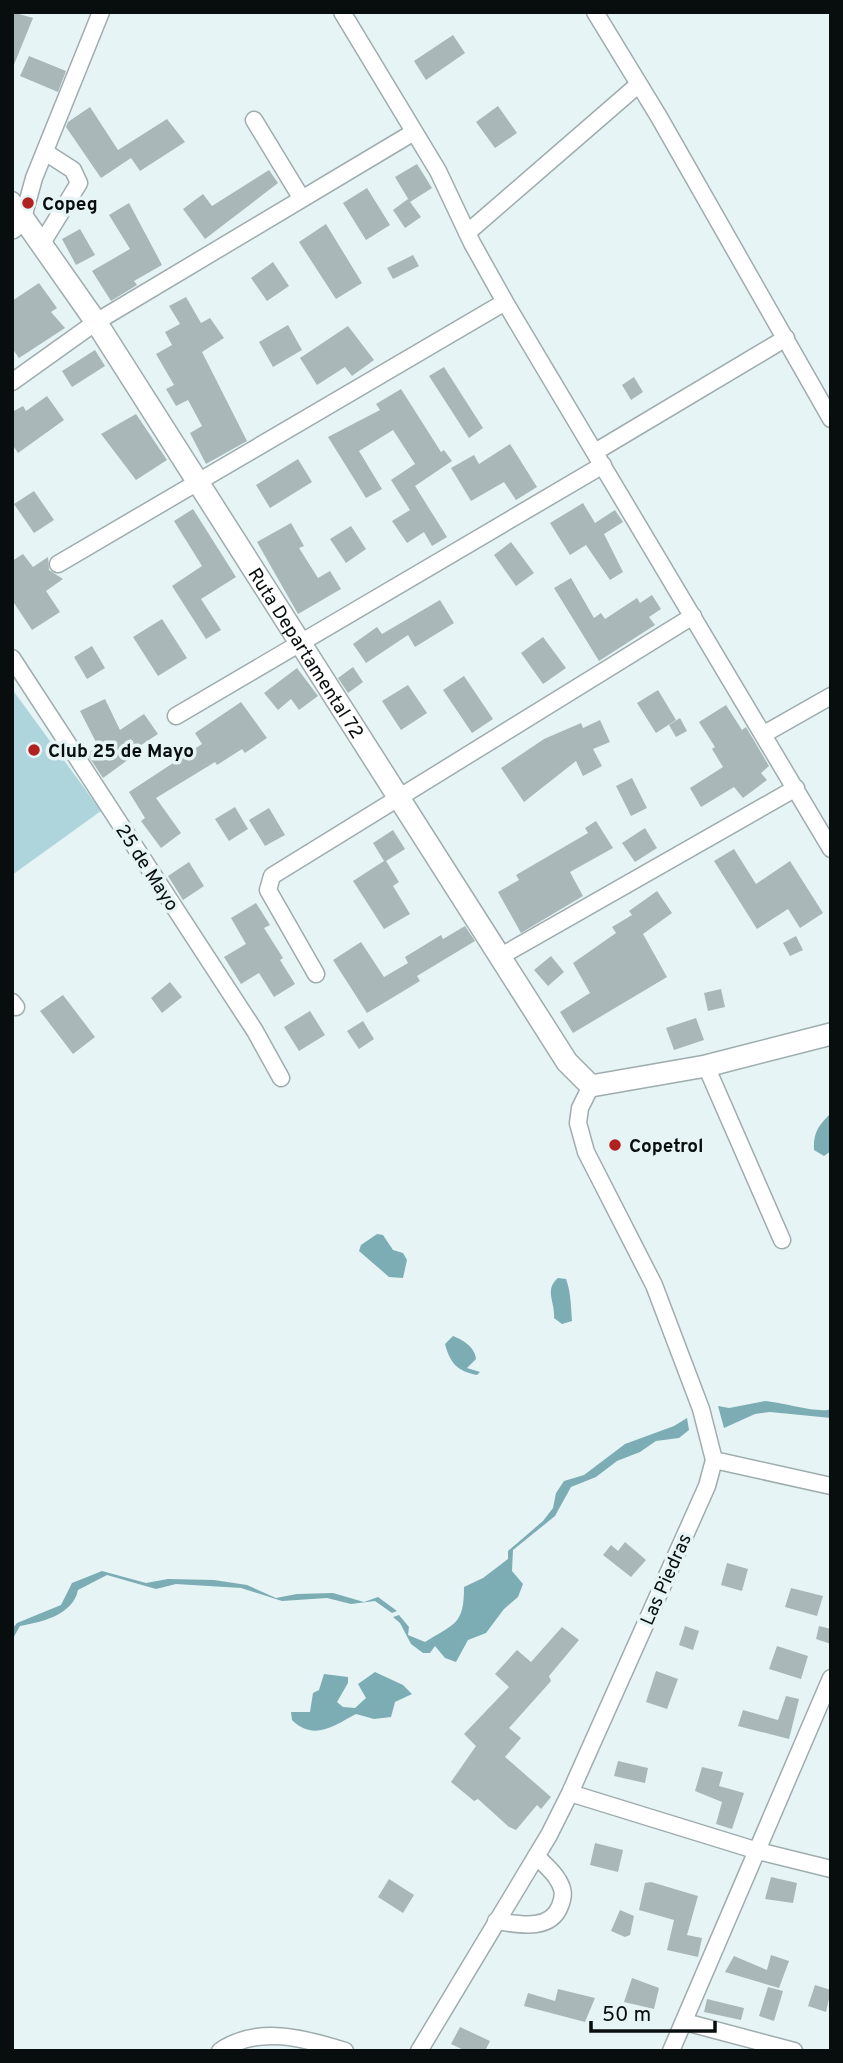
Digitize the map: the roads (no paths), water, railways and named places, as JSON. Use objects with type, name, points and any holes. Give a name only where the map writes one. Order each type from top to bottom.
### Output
[{"type":"main road","name":"Ruta Departamental 72","points":[[16,215],[42,243],[96,321],[501,956],[555,1047],[591,1086]]},
{"type":"main road","points":[[591,1086],[706,1066],[831,1034]]},
{"type":"street","points":[[16,215],[45,152],[101,12]]},
{"type":"street","points":[[342,12],[438,171],[467,233],[505,302],[831,849]]},
{"type":"street","points":[[595,12],[831,419]]},
{"type":"street","points":[[467,233],[639,84]]},
{"type":"street","points":[[254,120],[302,199]]},
{"type":"street","points":[[12,382],[96,321],[414,132]]},
{"type":"street","points":[[42,243],[79,183],[73,170],[45,152]]},
{"type":"street","points":[[58,564],[505,302]]},
{"type":"street","points":[[176,716],[599,459],[786,338]]},
{"type":"street","points":[[316,974],[268,890],[268,882],[272,876],[693,616]]},
{"type":"street","name":"25 de Mayo","points":[[12,658],[255,1031],[281,1078]]},
{"type":"street","points":[[764,734],[831,696]]},
{"type":"street","points":[[501,956],[796,788]]},
{"type":"street","points":[[706,1066],[782,1240]]},
{"type":"street","name":"Las Piedras","points":[[419,2051],[570,1794],[706,1486],[714,1460],[701,1409],[653,1285],[586,1152],[578,1123],[584,1097],[591,1086]]},
{"type":"street","points":[[714,1460],[831,1486]]},
{"type":"street","points":[[671,2051],[831,1678]]},
{"type":"street","points":[[570,1794],[758,1851],[831,1869]]},
{"type":"street","points":[[496,1921],[536,1925],[548,1920],[559,1910],[564,1895],[561,1887],[536,1856]]},
{"type":"street","points":[[685,2022],[794,2051]]},
{"type":"street","points":[[220,2051],[236,2040],[276,2036],[305,2038],[345,2051]]},
{"type":"place","name":"Copeg","points":[[28,203]]},
{"type":"place","name":"Club 25 de Mayo","points":[[34,750]]},
{"type":"place","name":"Copetrol","points":[[615,1145]]}]
